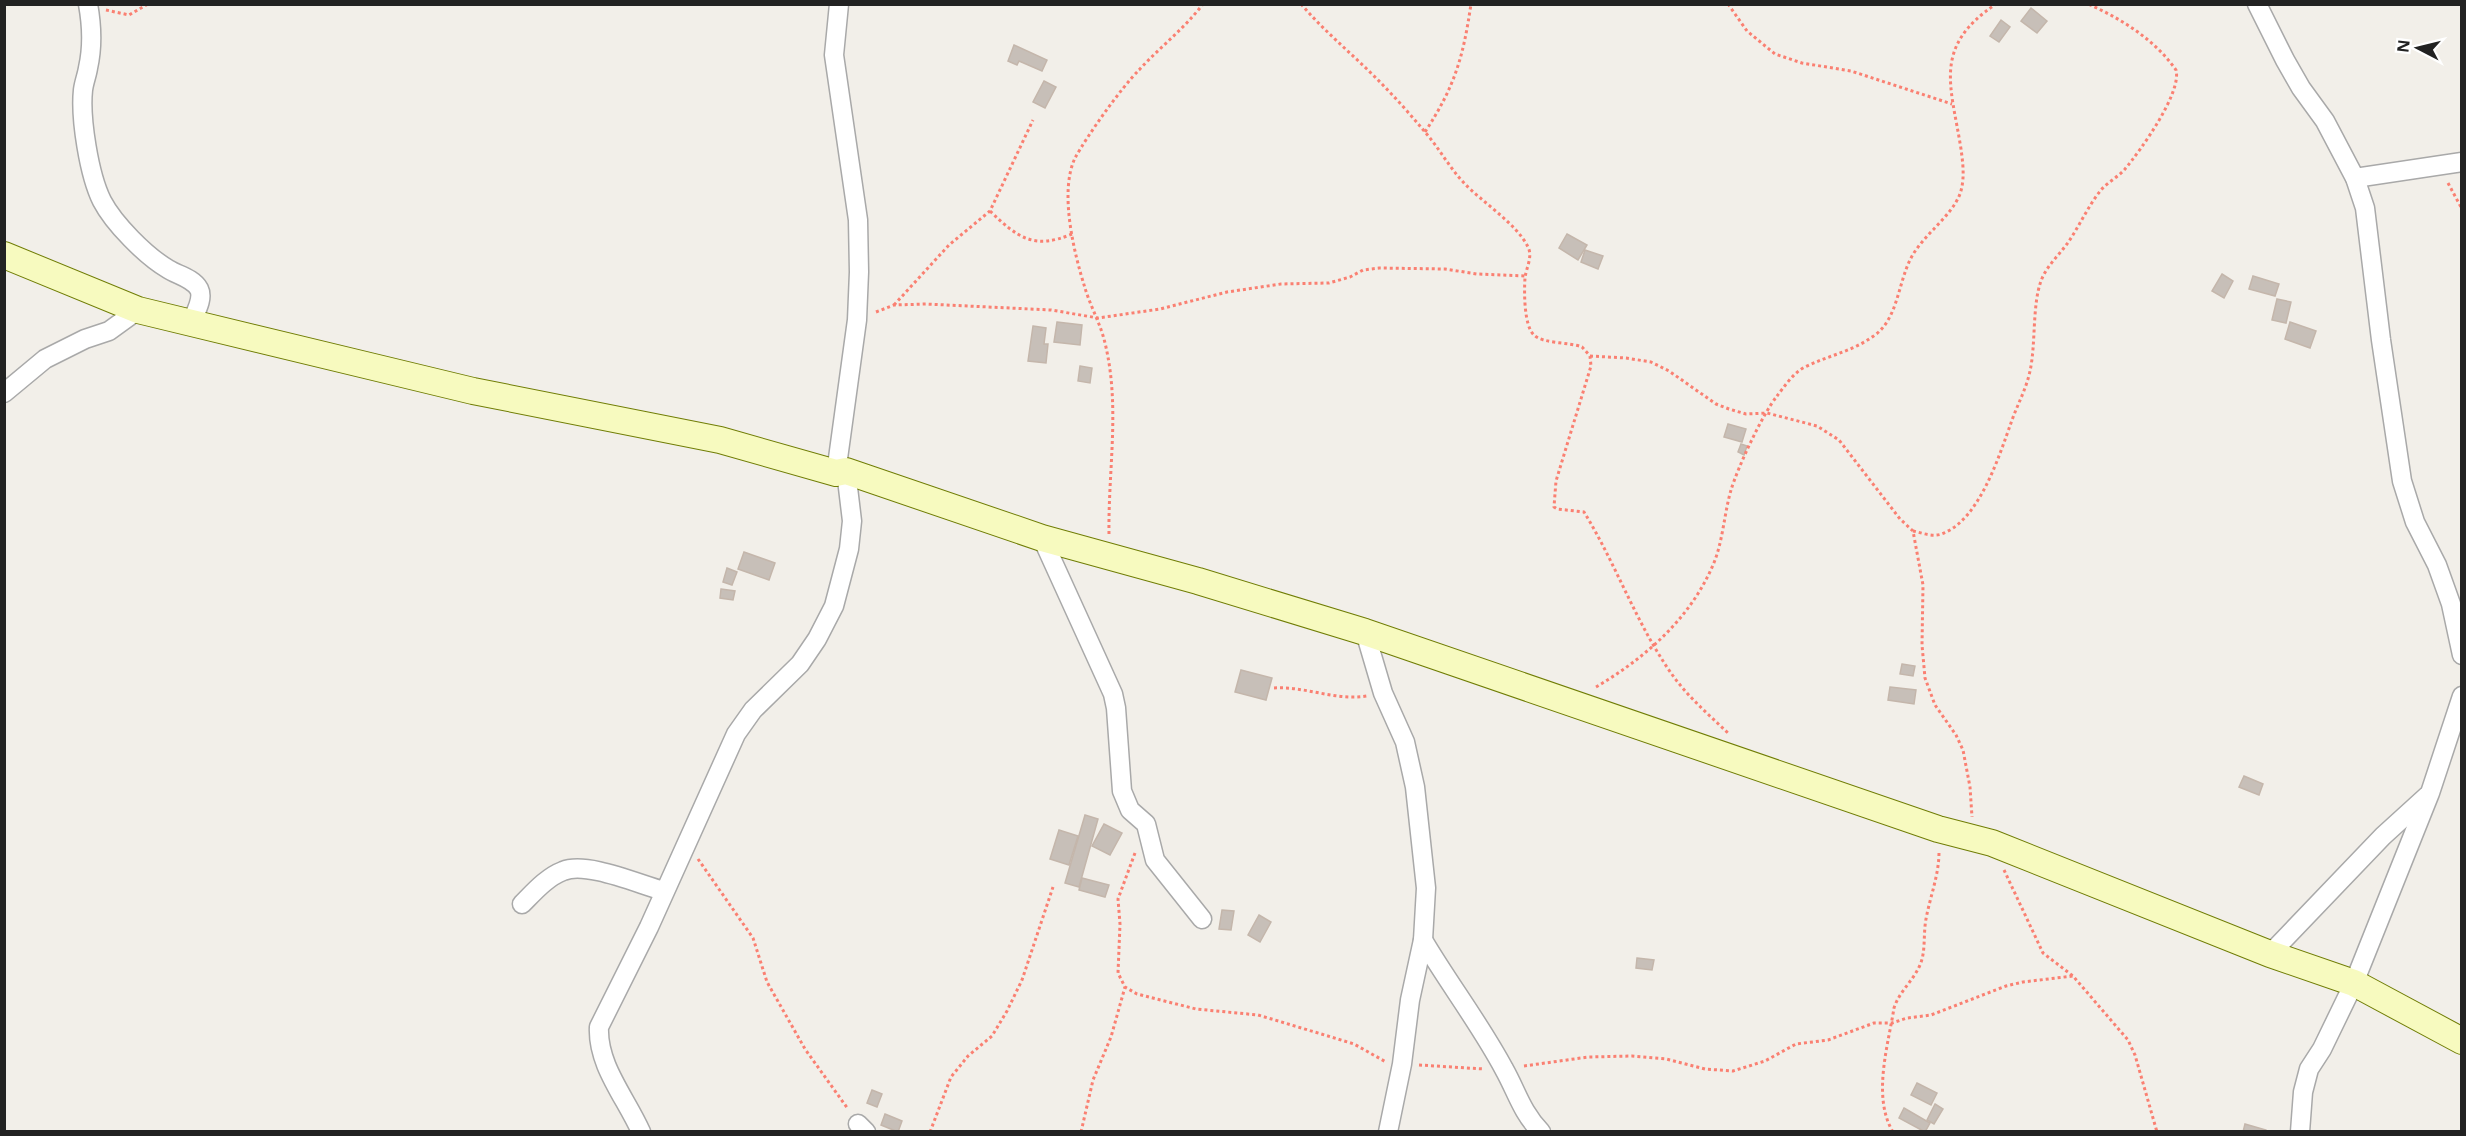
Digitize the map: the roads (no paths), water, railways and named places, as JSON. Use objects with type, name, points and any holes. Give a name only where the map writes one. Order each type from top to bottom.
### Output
[{"type":"street","points":[[641,1131],[618,1090],[604,1057],[599,1027],[649,927],[736,734],[753,710],[800,664],[817,639],[834,606],[849,549],[852,521],[841,472],[860,272],[858,220],[834,55],[839,4]]},
{"type":"street","points":[[2257,4],[2285,60],[2325,122],[2355,178],[2365,208],[2381,340],[2402,481],[2411,512],[2458,612],[2462,655]]},
{"type":"street","points":[[94,7],[89,65],[83,88],[82,109],[93,180],[103,203],[139,245],[168,269],[194,283],[199,289],[201,297],[191,323]]},
{"type":"street","points":[[2355,178],[2462,162]]},
{"type":"street","points":[[4,255],[138,310],[473,391],[720,440],[841,472],[1042,538],[1365,632],[1568,704],[1938,829],[1982,840],[2270,954],[2354,983],[2462,1041]]},
{"type":"street","points":[[4,393],[45,358],[85,339],[109,331],[138,310]]},
{"type":"street","points":[[1042,538],[1113,694],[1122,791],[1130,810],[1146,824],[1155,860],[1202,919]]},
{"type":"street","points":[[1365,632],[1383,693],[1405,742],[1415,787],[1426,888],[1423,940],[1410,1000],[1402,1065],[1388,1131]]},
{"type":"street","points":[[2300,1131],[2303,1092],[2309,1069],[2322,1049],[2354,983],[2430,793],[2462,696]]},
{"type":"street","points":[[2270,954],[2383,836],[2430,793]]},
{"type":"street","points":[[522,903],[551,878],[574,868],[589,868],[664,891]]},
{"type":"street","points":[[1423,940],[1505,1069],[1527,1117],[1541,1131]]}]
